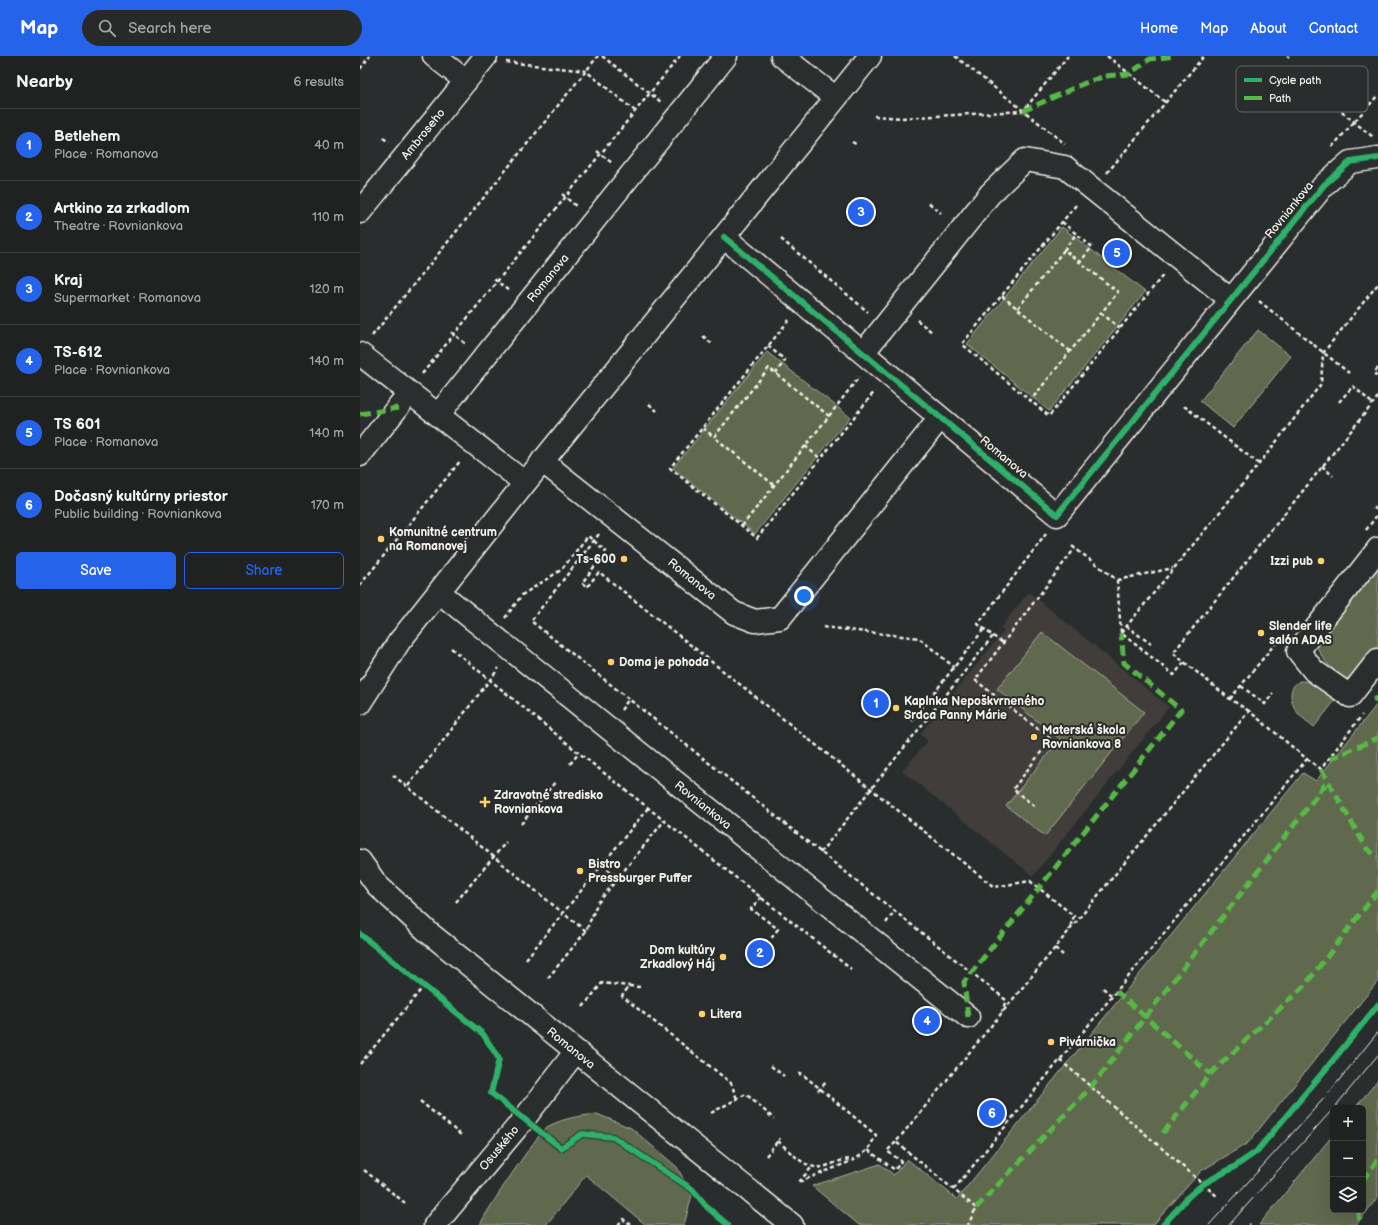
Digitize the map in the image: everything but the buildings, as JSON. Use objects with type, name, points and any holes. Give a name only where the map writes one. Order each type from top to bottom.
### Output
[{"type":"street","points":[[434,56],[466,81]]},
{"type":"street","name":"Romanova","points":[[438,415],[726,56]]},
{"type":"street","points":[[782,56],[836,98]]},
{"type":"street","points":[[360,703],[399,642],[438,592],[542,461],[870,56]]},
{"type":"street","name":"Ambroseho","points":[[360,212],[485,58]]},
{"type":"street","name":"Rovniankova","points":[[1230,299],[1324,185],[1350,162],[1377,149]]},
{"type":"street","points":[[863,353],[990,194],[1025,160],[1065,167],[1230,299]]},
{"type":"street","name":"Romanova","points":[[724,238],[1057,515],[1230,299]]},
{"type":"street","points":[[364,348],[410,393],[525,483]]},
{"type":"street","points":[[360,455],[410,393]]},
{"type":"street","name":"Romanova","points":[[542,461],[734,613],[755,621],[780,618],[940,418]]},
{"type":"street","points":[[1378,550],[1298,651],[1314,671],[1350,696],[1378,660]]},
{"type":"street","name":"Rovniankova","points":[[438,592],[968,1017]]},
{"type":"street","name":"Romanova","points":[[360,861],[377,885],[428,932],[792,1225]]},
{"type":"street","name":"Osuského","points":[[435,1225],[524,1119],[576,1051]]},
{"type":"path","points":[[360,69],[370,56]]},
{"type":"path","points":[[364,348],[598,56]]},
{"type":"path","points":[[602,56],[678,116]]},
{"type":"path","points":[[421,375],[680,56]]},
{"type":"path","points":[[874,116],[901,118],[1023,110],[1068,56]]},
{"type":"path","points":[[1107,56],[1165,102]]},
{"type":"path","points":[[1104,176],[1204,56]]},
{"type":"path","points":[[485,58],[586,71],[635,111]]},
{"type":"path","points":[[1368,105],[1378,95]]},
{"type":"path","points":[[1344,112],[1354,120],[1377,149]]},
{"type":"path","points":[[1329,150],[1362,112]]},
{"type":"path","points":[[852,142],[856,144]]},
{"type":"path","points":[[1079,201],[962,344],[1049,416],[1165,272]]},
{"type":"path","points":[[929,203],[941,213]]},
{"type":"path","points":[[1062,222],[1092,248],[1080,262]]},
{"type":"path","points":[[1018,308],[1076,234]]},
{"type":"path","points":[[781,239],[884,326]]},
{"type":"path","points":[[1031,400],[1118,292],[1064,250]]},
{"type":"path","points":[[1121,633],[1259,464],[1321,384],[1323,352],[1378,284]]},
{"type":"path","points":[[1002,296],[1070,351]]},
{"type":"path","points":[[1101,313],[1120,328]]},
{"type":"path","points":[[912,316],[932,332]]},
{"type":"path","points":[[789,320],[670,468],[742,526],[757,538],[876,390]]},
{"type":"path","points":[[703,336],[712,344]]},
{"type":"path","points":[[768,346],[785,360],[776,373]]},
{"type":"path","points":[[1323,352],[1349,373]]},
{"type":"path","points":[[714,437],[769,368],[829,416]]},
{"type":"path","points":[[1378,368],[1374,374],[1378,378]]},
{"type":"path","points":[[742,526],[860,376]]},
{"type":"path","points":[[1339,402],[1353,386],[1373,404]]},
{"type":"path","points":[[1364,711],[1321,769],[1249,711],[1173,653],[1378,397]]},
{"type":"path","points":[[649,404],[657,411]]},
{"type":"path","points":[[1184,406],[1259,464]]},
{"type":"path","points":[[702,428],[774,485]]},
{"type":"path","points":[[805,446],[821,459]]},
{"type":"path","points":[[360,585],[461,459]]},
{"type":"path","points":[[1322,466],[1333,476]]},
{"type":"path","points":[[1372,507],[1378,511]]},
{"type":"path","points":[[1003,643],[978,624],[1050,529]]},
{"type":"path","points":[[501,623],[522,595],[561,570],[588,536],[606,551],[582,583],[587,587],[599,572],[994,887],[1030,881],[1074,916],[1069,932]]},
{"type":"path","points":[[593,541],[531,621],[1006,1000],[1001,1015]]},
{"type":"path","points":[[1072,546],[1117,580],[1121,633],[1174,675],[1184,662]]},
{"type":"path","points":[[1034,806],[1013,789],[1051,738],[975,680],[1075,548]]},
{"type":"path","points":[[1117,580],[1173,568]]},
{"type":"path","points":[[1126,626],[1151,644]]},
{"type":"path","points":[[823,627],[919,638],[954,667]]},
{"type":"path","points":[[912,721],[984,629]]},
{"type":"path","points":[[820,853],[993,636]]},
{"type":"path","points":[[451,648],[579,753],[851,969]]},
{"type":"path","points":[[408,786],[512,652]]},
{"type":"path","points":[[1241,686],[1265,704],[1274,693]]},
{"type":"path","points":[[616,706],[621,710],[629,699]]},
{"type":"path","points":[[868,1150],[895,1170],[901,1161],[887,1151],[1001,1015],[1249,711]]},
{"type":"path","points":[[570,764],[579,753]]},
{"type":"path","points":[[954,1189],[1307,759]]},
{"type":"path","points":[[393,775],[586,931]]},
{"type":"path","points":[[521,824],[556,781]]},
{"type":"path","points":[[526,959],[648,808]]},
{"type":"path","points":[[548,978],[586,931],[597,904],[664,821]]},
{"type":"path","points":[[456,902],[506,842]]},
{"type":"path","points":[[602,864],[619,878]]},
{"type":"path","points":[[761,897],[751,909],[778,929],[770,940]]},
{"type":"path","points":[[890,927],[886,924],[894,912]]},
{"type":"path","points":[[360,934],[398,964]]},
{"type":"path","points":[[1055,948],[1063,955]]},
{"type":"path","points":[[583,1007],[602,983],[640,987]]},
{"type":"path","points":[[360,1064],[424,986]]},
{"type":"path","points":[[629,986],[622,996],[731,1083],[737,1099]]},
{"type":"path","points":[[1102,988],[1112,996]]},
{"type":"path","points":[[1060,1060],[1201,1186],[1218,1197]]},
{"type":"path","points":[[771,1066],[784,1076]]},
{"type":"path","points":[[799,1075],[801,1074],[876,1135],[868,1150],[854,1160],[799,1182],[811,1168]]},
{"type":"path","points":[[819,1090],[827,1081]]},
{"type":"path","points":[[711,1112],[746,1094],[774,1119]]},
{"type":"path","points":[[420,1100],[461,1134]]},
{"type":"path","points":[[766,1156],[779,1140],[811,1168],[821,1168],[846,1159],[854,1160]]},
{"type":"path","points":[[896,1142],[976,1208],[968,1225]]},
{"type":"path","points":[[364,1170],[405,1203]]},
{"type":"path","points":[[1201,1186],[1209,1180]]},
{"type":"path","points":[[618,1225],[623,1219],[630,1225]]},
{"type":"shaded area","name":"Materská škola Rovniankova 8","points":[[1029,592],[1169,707],[1033,876],[902,771],[927,742],[927,740],[920,734],[1004,631],[1000,628]]},
{"type":"green space","points":[[1062,227],[1145,292],[1049,411],[967,344]]},
{"type":"green space","points":[[1258,330],[1291,356],[1233,428],[1200,401]]},
{"type":"green space","points":[[767,352],[850,417],[755,534],[673,468]]},
{"type":"green space","points":[[1378,566],[1378,647],[1352,678],[1345,679],[1328,664],[1316,645]]},
{"type":"green space","points":[[1042,632],[1144,712],[1045,836],[1006,806],[1060,739],[997,689]]},
{"type":"green space","points":[[1300,681],[1315,684],[1337,698],[1314,727],[1299,714],[1291,699],[1291,691],[1293,687]]},
{"type":"green space","points":[[1378,703],[1378,981],[1248,1143],[1201,1171],[1153,1225],[859,1225],[812,1186],[880,1164],[894,1175],[907,1159],[957,1199],[1303,773],[1316,781]]},
{"type":"green space","points":[[1378,1080],[1378,1197],[1366,1212],[1366,1105],[1357,1105]]},
{"type":"green space","points":[[597,1114],[631,1128],[677,1167],[692,1195],[684,1225],[646,1225],[586,1175],[546,1225],[480,1225],[533,1143],[547,1127],[565,1119]]},
{"type":"green space","points":[[1330,1139],[1330,1213],[1365,1213],[1356,1225],[1259,1225]]},
{"type":"tram line","points":[[1209,1225],[1327,1095],[1378,1032]]},
{"type":"tram line","points":[[1336,1105],[1378,1055]]},
{"type":"tram line","points":[[1229,1225],[1330,1112]]},
{"type":"marked path","points":[[1023,111],[1085,83],[1105,76],[1129,74],[1150,59],[1174,56]]},
{"type":"marked path","points":[[360,414],[398,408]]},
{"type":"marked path","points":[[968,1017],[964,982],[1181,710],[1124,663],[1121,633]]},
{"type":"marked path","points":[[1373,700],[1378,698]]},
{"type":"marked path","points":[[1330,759],[1378,738]]},
{"type":"marked path","points":[[1321,769],[1367,849],[1378,857]]},
{"type":"marked path","points":[[976,1208],[1091,1087],[1328,781]]},
{"type":"marked path","points":[[1163,1133],[1210,1074],[1305,985],[1378,891]]},
{"type":"marked path","points":[[1116,991],[1210,1074]]},
{"type":"marked path","points":[[1365,1177],[1378,1159]]},
{"type":"marked path","points":[[1358,1213],[1359,1225]]},
{"type":"cycle path","points":[[724,237],[1057,515],[1324,185],[1350,162],[1378,158]]},
{"type":"cycle path","points":[[360,934],[483,1034],[499,1059],[491,1093],[561,1148],[582,1134],[613,1137],[692,1189],[708,1208],[728,1225]]},
{"type":"cycle path","points":[[1163,1225],[1189,1196],[1203,1184],[1234,1167],[1256,1152],[1378,1005]]},
{"type":"place","name":"Kraj","points":[[861,212]]},
{"type":"place","name":"TS 601","points":[[1117,253]]},
{"type":"place","name":"Komunitné centrum na Romanovej","points":[[381,539]]},
{"type":"place","name":"Ts-600","points":[[624,559]]},
{"type":"place","name":"Izzi pub","points":[[1321,561]]},
{"type":"place","name":"Slender life salón ADAS","points":[[1261,633]]},
{"type":"place","name":"Doma je pohoda","points":[[611,662]]},
{"type":"place","name":"Betlehem","points":[[876,703]]},
{"type":"place","name":"Kaplnka Nepoškvrneného Srdca Panny Márie","points":[[896,708]]},
{"type":"place","name":"Materská škola Rovniankova 8","points":[[1034,737]]},
{"type":"place","name":"Zdravotné stredisko Rovniankova","points":[[485,802]]},
{"type":"place","name":"Bistro Pressburger Puffer","points":[[580,871]]},
{"type":"place","name":"Artkino za zrkadlom","points":[[760,953]]},
{"type":"place","name":"Dom kultúry Zrkadlový Háj","points":[[723,957]]},
{"type":"place","name":"Litera","points":[[702,1014]]},
{"type":"place","name":"TS-612","points":[[927,1021]]},
{"type":"place","name":"Pivárnička","points":[[1051,1042]]},
{"type":"place","name":"Dočasný kultúrny priestor","points":[[992,1113]]}]
